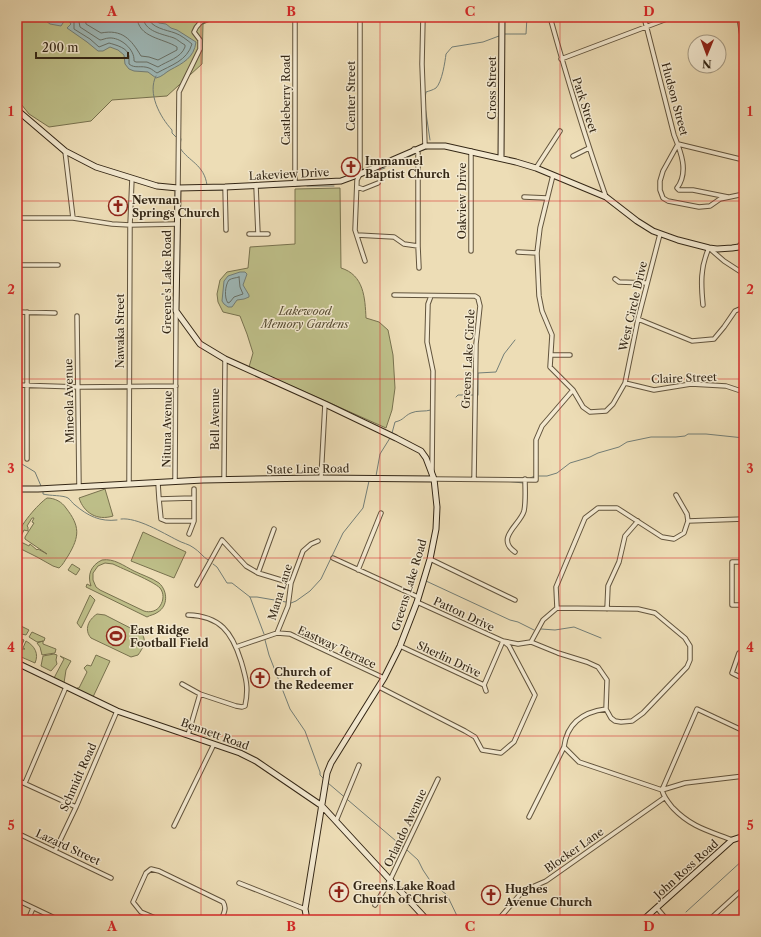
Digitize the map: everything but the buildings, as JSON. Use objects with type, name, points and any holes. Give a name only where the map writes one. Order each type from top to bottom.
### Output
[{"type":"street","points":[[178,188],[179,92],[200,49],[200,40],[194,32],[196,26],[209,17]]},
{"type":"street","name":"Castleberry Road","points":[[295,17],[295,184]]},
{"type":"street","name":"Center Street","points":[[360,17],[360,174],[357,180],[356,230],[365,261]]},
{"type":"street","points":[[423,17],[422,64],[425,146]]},
{"type":"street","name":"Cross Street","points":[[501,158],[502,17]]},
{"type":"street","name":"Park Street","points":[[550,17],[561,59],[606,197]]},
{"type":"street","name":"Hudson Street","points":[[644,17],[674,135],[678,144],[744,160]]},
{"type":"street","points":[[561,59],[672,17]]},
{"type":"street","points":[[739,17],[744,49]]},
{"type":"street","name":"Lakeview Drive","points":[[17,110],[65,151],[96,167],[157,186],[178,188],[225,187],[341,181],[360,174],[414,149],[425,146],[445,146],[501,158],[536,168],[606,197],[637,221],[660,234],[709,248],[732,248],[744,242]]},
{"type":"street","points":[[536,168],[560,130]]},
{"type":"street","points":[[678,144],[663,171],[660,181],[660,190],[663,198],[668,201],[699,207],[710,206],[720,199],[744,194]]},
{"type":"street","points":[[678,144],[684,165],[683,173],[677,188],[679,190],[693,190],[728,197]]},
{"type":"street","points":[[573,156],[589,148]]},
{"type":"street","points":[[414,149],[418,153],[419,268]]},
{"type":"street","points":[[65,151],[73,218]]},
{"type":"street","name":"Oakview Drive","points":[[471,151],[471,251]]},
{"type":"street","name":"West Circle Drive","points":[[553,175],[540,228],[537,253],[539,296],[542,311],[552,335],[550,367],[573,390],[583,407],[590,412],[606,411],[613,404],[625,383],[638,319],[660,234]]},
{"type":"street","name":"Nawaka Street","points":[[129,484],[130,225],[132,178]]},
{"type":"street","points":[[357,187],[363,189],[378,183]]},
{"type":"street","points":[[256,186],[258,234]]},
{"type":"street","points":[[225,187],[226,230]]},
{"type":"street","name":"Greene's Lake Road","points":[[176,376],[178,188]]},
{"type":"street","points":[[524,197],[547,198]]},
{"type":"street","points":[[17,218],[73,218],[112,224],[130,225],[178,224]]},
{"type":"street","points":[[249,234],[268,234]]},
{"type":"street","points":[[357,235],[394,237],[404,244],[418,246]]},
{"type":"street","points":[[703,305],[701,272],[705,256],[709,248],[724,261],[744,274]]},
{"type":"street","points":[[518,252],[537,253]]},
{"type":"street","points":[[17,265],[58,265]]},
{"type":"street","points":[[615,279],[619,282],[647,283]]},
{"type":"street","points":[[394,295],[431,296],[428,304],[427,342],[433,370],[433,476]]},
{"type":"street","name":"Greens Lake Circle","points":[[431,296],[475,296],[478,298],[480,306],[476,344],[474,479]]},
{"type":"street","points":[[638,319],[692,341],[714,339],[735,311],[742,308],[744,309]]},
{"type":"street","name":"Greens Lake Road","points":[[176,311],[200,344],[225,359],[325,404],[421,451],[426,458],[433,476],[437,514],[436,529],[430,559],[418,600],[400,646],[384,678],[331,763],[324,786],[306,909],[308,920]]},
{"type":"street","points":[[17,312],[55,313]]},
{"type":"street","points":[[27,312],[27,459]]},
{"type":"street","name":"Mineola Avenue","points":[[77,316],[79,487]]},
{"type":"street","points":[[551,355],[570,356]]},
{"type":"street","name":"Bell Avenue","points":[[224,480],[225,359]]},
{"type":"street","name":"Nituna Avenue","points":[[175,482],[176,376]]},
{"type":"street","name":"Claire Street","points":[[625,383],[654,390],[691,384],[726,386],[744,392]]},
{"type":"street","points":[[17,385],[78,387],[176,386]]},
{"type":"street","name":"State Line Road","points":[[17,489],[224,480],[433,476],[525,481],[536,480],[536,440],[542,426],[573,390]]},
{"type":"street","points":[[321,478],[325,404]]},
{"type":"street","points":[[515,552],[510,548],[508,541],[510,532],[523,513],[525,481]]},
{"type":"street","points":[[158,483],[161,519],[166,521],[194,520]]},
{"type":"street","points":[[189,534],[194,520],[194,489]]},
{"type":"street","points":[[557,608],[556,588],[585,518],[598,508],[617,508],[638,520],[662,538],[674,539],[684,533],[688,521],[687,514],[676,495]]},
{"type":"street","points":[[159,499],[193,498]]},
{"type":"street","points":[[358,570],[381,513]]},
{"type":"street","points":[[688,521],[744,519]]},
{"type":"street","points":[[607,609],[608,586],[619,562],[625,536],[638,520]]},
{"type":"street","points":[[258,573],[274,529]]},
{"type":"street","points":[[197,585],[222,540],[246,566],[258,573],[290,583]]},
{"type":"street","name":"Mana Lane","points":[[277,633],[288,606],[290,583],[303,551],[310,544],[318,541]]},
{"type":"street","name":"Patton Drive","points":[[333,558],[503,642]]},
{"type":"street","points":[[430,559],[515,600]]},
{"type":"street","points":[[744,562],[732,562],[732,605],[744,605]]},
{"type":"street","points":[[503,642],[518,644],[531,642],[598,667],[607,680],[606,709],[611,718],[615,721],[626,722],[637,718],[687,667],[691,653],[690,646],[685,638],[655,613],[638,609],[557,608],[543,620],[531,642]]},
{"type":"street","points":[[182,684],[200,694],[236,706],[245,706],[248,690],[245,675],[236,647],[230,635],[219,624],[200,615],[188,615]]},
{"type":"street","points":[[236,647],[277,633]]},
{"type":"street","name":"Eastway Terrace","points":[[277,633],[290,634],[384,678]]},
{"type":"street","points":[[484,685],[503,642]]},
{"type":"street","points":[[379,687],[465,731],[474,738],[482,750],[501,753],[514,742],[535,695],[509,646],[503,642]]},
{"type":"street","name":"Sherlin Drive","points":[[400,646],[484,685],[486,691]]},
{"type":"street","points":[[739,653],[732,673],[744,679]]},
{"type":"street","name":"Bennett Road","points":[[17,663],[117,711],[244,754],[322,806],[427,920]]},
{"type":"street","points":[[25,784],[66,687]]},
{"type":"street","points":[[188,735],[200,694]]},
{"type":"street","points":[[529,817],[564,747],[566,734],[570,728],[578,719],[596,710],[606,709]]},
{"type":"street","points":[[732,840],[682,818],[664,798],[662,790],[697,709],[744,731]]},
{"type":"street","name":"Schmidt Road","points":[[55,851],[76,807],[117,711]]},
{"type":"street","points":[[174,826],[214,744]]},
{"type":"street","points":[[564,747],[579,762],[662,790],[685,783],[744,776]]},
{"type":"street","points":[[336,822],[359,765]]},
{"type":"street","name":"Orlando Avenue","points":[[375,905],[390,880],[438,778]]},
{"type":"street","points":[[17,780],[76,807]]},
{"type":"street","name":"Blocker Lane","points":[[498,920],[524,890],[546,881],[664,798]]},
{"type":"street","name":"Lazard Street","points":[[17,833],[111,878]]},
{"type":"street","name":"John Ross Road","points":[[643,920],[732,840],[744,836]]},
{"type":"street","points":[[160,920],[141,912],[133,902],[146,873],[151,869],[159,871],[223,902],[225,912],[221,920]]},
{"type":"street","points":[[238,883],[306,909]]},
{"type":"street","points":[[708,920],[744,889]]},
{"type":"street","points":[[17,900],[59,920]]},
{"type":"street","points":[[28,920],[33,908]]},
{"type":"street","points":[[656,908],[667,920]]},
{"type":"green space","points":[[17,17],[220,17],[203,24],[202,64],[167,96],[112,100],[91,121],[49,127],[29,114],[17,99]]},
{"type":"green space","name":"Lakewood Memory Gardens","points":[[340,188],[341,268],[349,271],[359,282],[362,288],[366,318],[379,322],[388,330],[393,355],[395,388],[392,410],[386,428],[249,367],[253,353],[240,316],[223,312],[218,302],[217,294],[220,280],[227,272],[248,268],[250,247],[295,244],[295,189]]},
{"type":"green space","points":[[105,489],[113,516],[102,517],[88,512],[84,508],[79,498]]},
{"type":"green space","points":[[50,498],[60,502],[71,514],[76,526],[77,531],[75,543],[63,564],[59,568],[17,547],[18,532],[29,516],[43,501]],"holes":[[[32,518],[34,518],[32,522],[34,523],[25,539],[47,554],[38,549],[37,550],[30,544],[29,546],[19,542],[18,536],[21,536],[24,530],[28,531],[27,526]]]},
{"type":"green space","points":[[143,532],[186,552],[174,578],[131,561]]},
{"type":"green space","points":[[102,560],[115,561],[159,583],[164,590],[166,598],[164,606],[157,613],[147,617],[86,587],[87,584],[91,586],[89,578],[90,574],[98,562]],"holes":[[[105,563],[113,564],[160,588],[163,597],[159,608],[149,612],[144,611],[96,587],[93,580],[93,573],[98,566]]]},
{"type":"green space","points":[[72,564],[80,569],[76,575],[68,570]]},
{"type":"green space","points":[[90,595],[95,600],[81,628],[77,623]]},
{"type":"green space","name":"East Ridge Football Field","points":[[97,614],[105,615],[142,634],[144,644],[138,655],[131,657],[91,638],[87,628],[91,619]]},
{"type":"green space","points":[[17,624],[29,630],[26,635],[17,633]]},
{"type":"green space","points":[[32,632],[45,638],[44,641],[37,642],[29,637]]},
{"type":"green space","points":[[17,638],[24,640],[21,647],[19,647],[20,648],[17,655]]},
{"type":"green space","points":[[26,641],[32,645],[35,650],[37,656],[35,663],[19,656],[22,649],[25,649],[23,648]]},
{"type":"green space","points":[[43,641],[43,644],[56,649],[55,653],[42,655],[40,647],[37,643]]},
{"type":"green space","points":[[54,654],[57,655],[57,664],[51,671],[41,666],[43,656]]},
{"type":"green space","points":[[96,655],[110,661],[93,697],[76,689],[79,688],[87,672],[84,668],[87,665],[91,666]]},
{"type":"green space","points":[[60,656],[71,661],[66,670],[64,683],[54,678],[64,659]]},
{"type":"water","points":[[49,17],[151,17],[159,23],[166,24],[196,42],[195,48],[187,59],[162,76],[156,78],[148,72],[129,69],[125,64],[124,55],[118,50],[110,47],[103,51],[98,51],[67,28],[71,24],[68,20],[65,20],[61,26],[50,24],[46,21]]},
{"type":"water","points":[[245,272],[247,274],[243,285],[249,297],[237,300],[232,307],[228,307],[222,301],[224,281],[228,276]]},
{"type":"waterway","points":[[504,34],[526,34],[527,17]]},
{"type":"waterway","points":[[425,98],[426,92],[435,89],[438,85],[443,72],[446,54],[452,47],[483,42],[499,36]]},
{"type":"waterway","points":[[156,76],[153,90],[156,104],[159,112],[176,137]]},
{"type":"waterway","points":[[425,106],[430,140]]},
{"type":"waterway","points":[[180,145],[181,139]]},
{"type":"waterway","points":[[180,148],[203,172],[207,185]]},
{"type":"waterway","points":[[420,151],[427,149]]},
{"type":"waterway","points":[[389,166],[415,154]]},
{"type":"waterway","points":[[379,170],[385,168]]},
{"type":"waterway","points":[[259,188],[300,186]]},
{"type":"waterway","points":[[307,186],[334,186]]},
{"type":"waterway","points":[[246,188],[254,188]]},
{"type":"waterway","points":[[209,190],[222,190]]},
{"type":"waterway","points":[[478,395],[478,373],[496,372],[504,354],[515,340]]},
{"type":"waterway","points":[[456,397],[458,395],[473,395]]},
{"type":"waterway","points":[[392,433],[395,422],[413,412],[431,410]]},
{"type":"waterway","points":[[539,476],[547,476],[557,473],[570,463],[619,447],[627,442],[651,437],[676,437],[685,436],[688,434],[706,434],[744,438]]},
{"type":"waterway","points":[[376,476],[380,454],[390,438]]},
{"type":"waterway","points":[[17,461],[35,472],[41,486]]},
{"type":"waterway","points":[[530,478],[535,476]]},
{"type":"waterway","points":[[291,603],[310,591],[321,579],[343,533],[363,508],[369,481]]},
{"type":"waterway","points":[[506,481],[523,483]]},
{"type":"waterway","points":[[43,491],[43,494],[68,498],[80,509],[94,517],[105,520],[117,520]]},
{"type":"waterway","points":[[121,519],[135,520],[150,526],[192,547],[208,560]]},
{"type":"waterway","points":[[213,564],[217,567],[227,583],[232,583],[250,597],[264,634]]},
{"type":"waterway","points":[[379,581],[409,595]]},
{"type":"waterway","points":[[426,581],[534,630]]},
{"type":"waterway","points":[[250,597],[286,602]]},
{"type":"waterway","points":[[541,629],[555,630],[574,627],[601,638]]},
{"type":"waterway","points":[[265,640],[269,655],[290,709],[305,731],[320,775],[324,779]]},
{"type":"waterway","points":[[328,783],[403,847]]},
{"type":"waterway","points":[[407,850],[418,860],[431,882],[447,895],[459,920]]},
{"type":"waterway","points":[[686,912],[744,859]]},
{"type":"place","name":"Immanuel Baptist Church","points":[[351,167]]},
{"type":"place","name":"Newnan Springs Church","points":[[118,206]]},
{"type":"place","name":"East Ridge Football Field","points":[[116,636]]},
{"type":"place","name":"Church of the Redeemer","points":[[260,678]]},
{"type":"place","name":"Greens Lake Road Church of Christ","points":[[339,892]]},
{"type":"place","name":"Hughes Avenue Church","points":[[491,895]]}]
